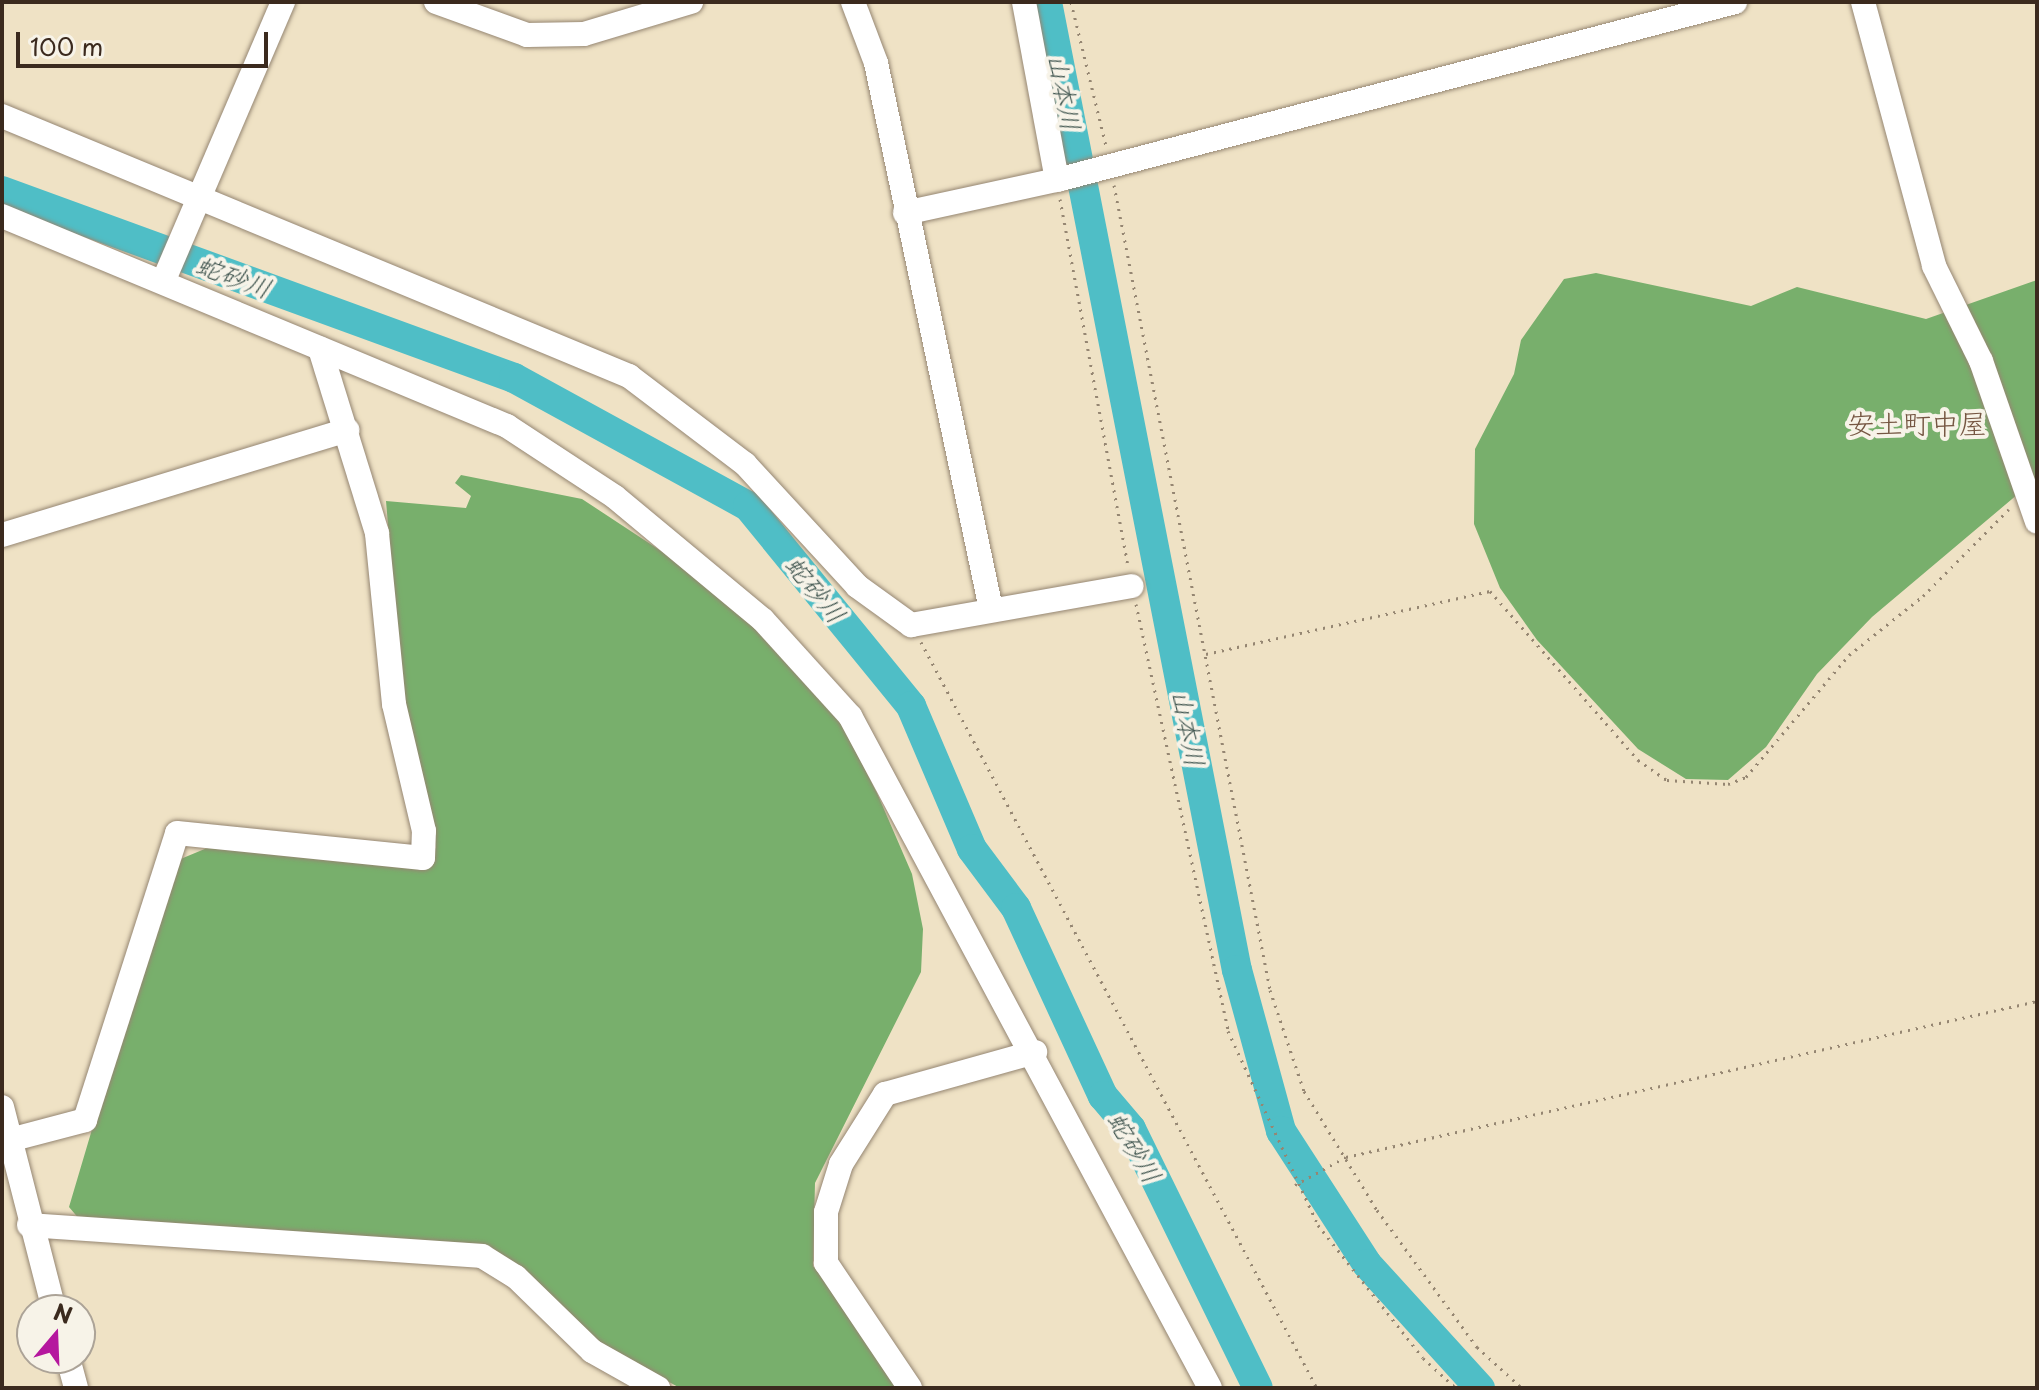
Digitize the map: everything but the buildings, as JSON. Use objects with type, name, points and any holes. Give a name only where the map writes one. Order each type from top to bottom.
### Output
[{"type":"street","points":[[163,282],[283,2]]},
{"type":"street","points":[[436,2],[527,35],[584,34],[691,2]]},
{"type":"street","points":[[853,2],[876,63],[905,213],[991,609]]},
{"type":"street","points":[[1024,2],[1059,179]]},
{"type":"street","points":[[905,213],[1059,179],[1735,2]]},
{"type":"street","points":[[1863,2],[1934,266],[1981,361],[2032,495],[2037,522]]},
{"type":"street","points":[[2,116],[202,194],[629,376],[745,464],[857,586],[911,625],[1132,586]]},
{"type":"street","points":[[2,216],[507,426],[615,497],[763,620],[850,716],[1035,1052],[1210,1388]]},
{"type":"street","points":[[7,1140],[85,1120],[177,833],[423,858],[424,831],[394,704],[377,533],[320,349]]},
{"type":"street","points":[[2,535],[347,430]]},
{"type":"street","points":[[910,1388],[826,1263],[826,1212],[841,1164],[885,1094],[1035,1052]]},
{"type":"street","points":[[2,1107],[7,1140],[49,1294]]},
{"type":"street","points":[[29,1225],[482,1256],[516,1277],[592,1351],[658,1388]]},
{"type":"path","points":[[1071,2],[1206,654],[1270,990],[1304,1091],[1477,1347],[1522,1388]]},
{"type":"path","points":[[1059,179],[1132,586],[1228,1031],[1295,1185],[1367,1291],[1456,1388]]},
{"type":"path","points":[[1206,654],[1490,591],[1638,760],[1667,780],[1728,784],[1746,777],[1849,655],[2032,495]]},
{"type":"path","points":[[911,625],[1317,1388]]},
{"type":"path","points":[[1295,1185],[1346,1157],[2037,1001]]},
{"type":"green space","points":[[1596,273],[1751,306],[1797,287],[1926,319],[2037,280],[2037,478],[1872,617],[1817,674],[1766,747],[1728,780],[1686,779],[1638,749],[1537,640],[1500,588],[1474,524],[1475,449],[1514,374],[1521,340],[1564,279]]},
{"type":"green space","points":[[461,475],[582,499],[766,620],[834,709],[877,793],[912,874],[923,929],[921,972],[815,1183],[813,1266],[842,1297],[899,1388],[680,1388],[594,1341],[520,1270],[80,1220],[69,1207],[171,863],[207,848],[408,864],[436,848],[403,704],[386,501],[466,508],[471,496],[455,483]]},
{"type":"waterway","name":"山本川","points":[[1047,2],[1237,970],[1281,1131],[1367,1264],[1480,1388]]},
{"type":"waterway","name":"蛇砂川","points":[[2,191],[514,378],[748,506],[911,706],[972,849],[1016,908],[1103,1096],[1131,1129],[1258,1388]]},
{"type":"district","name":"安土町中屋","points":[[1917,423]]}]
